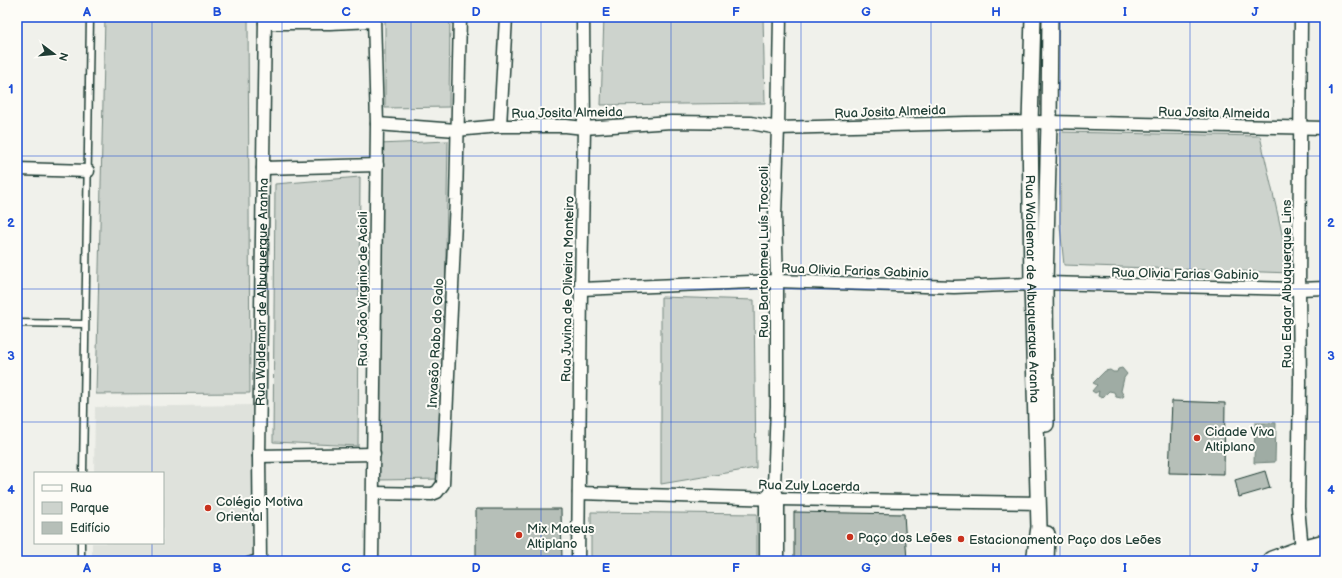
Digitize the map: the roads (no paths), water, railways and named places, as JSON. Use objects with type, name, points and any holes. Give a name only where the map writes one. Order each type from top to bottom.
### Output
[{"type":"main road","points":[[1272,561],[1302,550],[1325,544]]},
{"type":"main road","points":[[1320,561],[1325,560]]},
{"type":"street","name":"Invasão Rabo do Galo","points":[[374,494],[432,494],[437,492],[442,484],[456,200],[456,130],[460,17]]},
{"type":"street","points":[[500,126],[506,17]]},
{"type":"street","name":"Rua Juvina de Oliveira Monteiro","points":[[578,561],[584,128],[583,17]]},
{"type":"street","name":"Rua Bartolomeu Luís Troccoli","points":[[772,499],[774,487],[777,406],[777,281],[775,216],[780,17]]},
{"type":"street","name":"Rua Waldemar de Albuquerque Aranha","points":[[1034,17],[1030,123],[1038,284],[1039,527],[1034,561]]},
{"type":"street","points":[[1046,561],[1047,510],[1038,284],[1049,122],[1050,17]]},
{"type":"street","name":"Rua Edgar Albuquerque Lins","points":[[1301,17],[1299,289],[1300,382],[1298,507],[1302,550]]},
{"type":"street","points":[[265,20],[330,23],[374,19]]},
{"type":"street","name":"Rua João Virginio de Acioli","points":[[372,561],[377,165],[374,19]]},
{"type":"street","name":"Rua Waldemar de Albuquerque Aranha","points":[[260,559],[259,456],[265,20]]},
{"type":"street","name":"Rua Josita Almeida","points":[[377,124],[456,130],[500,126],[566,126],[584,128],[671,122],[751,123],[778,128],[1049,122],[1325,128]]},
{"type":"street","points":[[263,168],[377,165]]},
{"type":"street","points":[[17,169],[88,171]]},
{"type":"street","name":"Rua Olivia Farias Gabinio","points":[[581,289],[777,281],[954,287],[1038,284],[1299,289],[1325,288]]},
{"type":"street","points":[[259,456],[374,454]]},
{"type":"street","name":"Rua Zuly Lacerda","points":[[579,493],[772,499],[1038,503]]},
{"type":"street","points":[[766,561],[772,499]]},
{"type":"street","points":[[772,499],[778,561]]},
{"type":"lane","points":[[83,472],[90,17]]},
{"type":"lane","points":[[17,323],[86,324]]},
{"type":"lane","points":[[81,544],[81,561]]},
{"type":"lane","points":[[248,561],[260,559]]},
{"type":"place","name":"Cidade Viva Altiplano","points":[[1197,438]]},
{"type":"place","name":"Colégio Motiva Oriental","points":[[208,508]]},
{"type":"place","name":"Mix Mateus Altiplano","points":[[519,535]]},
{"type":"place","name":"Paço dos Leões","points":[[850,537]]},
{"type":"place","name":"Estacionamento Paço dos Leões","points":[[961,539]]}]
